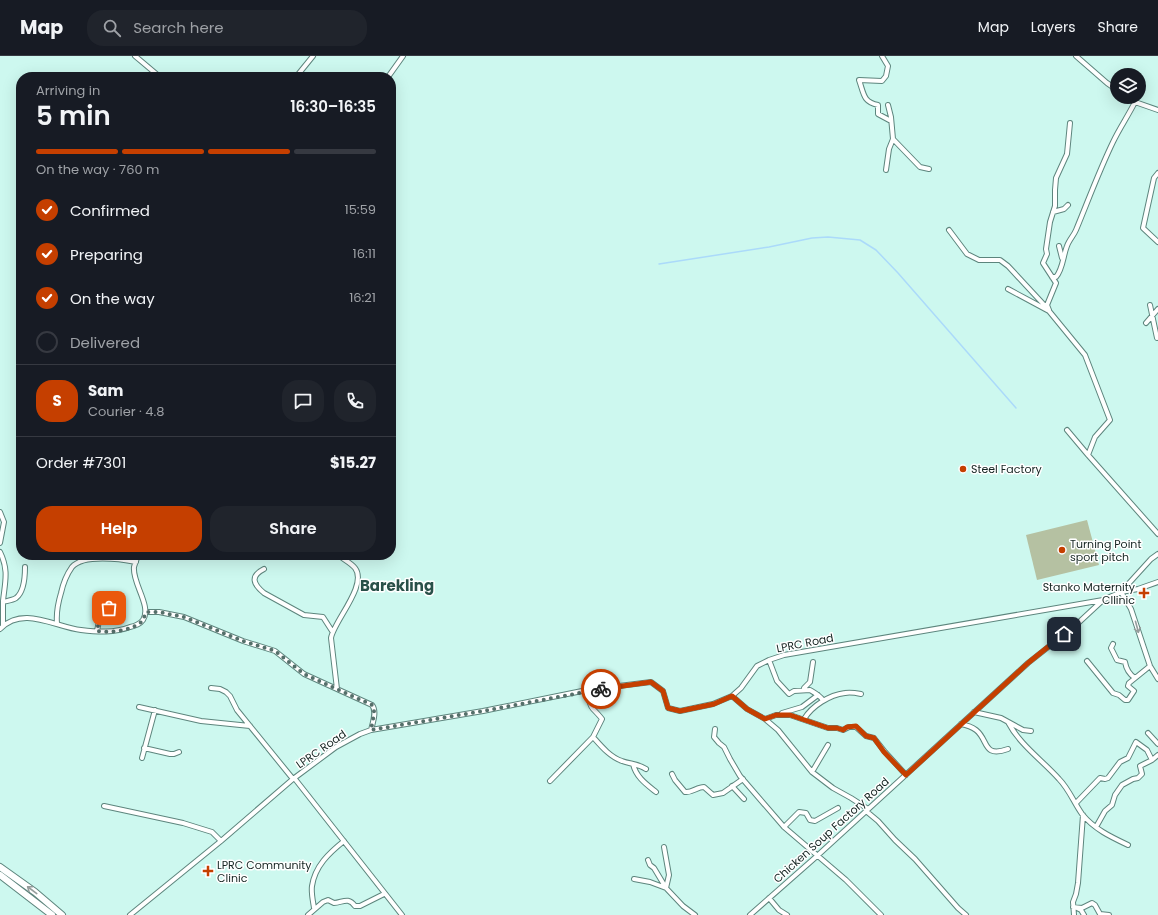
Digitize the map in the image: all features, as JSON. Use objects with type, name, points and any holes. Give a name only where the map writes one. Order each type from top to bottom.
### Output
[{"type":"main road","points":[[0,867],[35,892],[62,915]]},
{"type":"main road","points":[[0,876],[33,899],[52,915]]},
{"type":"street","points":[[135,56],[154,72]]},
{"type":"street","points":[[300,72],[313,56]]},
{"type":"street","points":[[392,72],[403,56]]},
{"type":"street","points":[[882,56],[888,66],[886,76],[882,81],[859,80],[866,100],[869,103],[878,105],[878,114],[891,122]]},
{"type":"street","points":[[1076,56],[1110,86]]},
{"type":"street","points":[[1052,277],[1056,277],[1059,273],[1067,244],[1076,231],[1083,210],[1113,141],[1134,104]]},
{"type":"street","points":[[1141,104],[1158,110]]},
{"type":"street","points":[[886,170],[888,149],[893,140],[891,122],[892,117],[888,105]]},
{"type":"street","points":[[1049,311],[1047,305],[1056,283],[1043,263],[1047,254],[1046,249],[1055,206],[1056,178],[1067,154],[1070,123]]},
{"type":"street","points":[[893,140],[920,166],[929,169]]},
{"type":"street","points":[[1158,173],[1154,178],[1143,228],[1158,242]]},
{"type":"street","points":[[1053,212],[1064,209],[1068,205]]},
{"type":"street","points":[[949,230],[967,254],[979,260],[1000,260],[1008,266],[1049,311],[1085,355],[1110,420],[1095,438],[1088,455]]},
{"type":"street","points":[[1059,246],[1062,258]]},
{"type":"street","points":[[1008,289],[1049,311]]},
{"type":"street","points":[[1150,305],[1157,338]]},
{"type":"street","points":[[1146,323],[1158,310]]},
{"type":"street","points":[[1067,430],[1158,534]]},
{"type":"street","points":[[0,512],[4,522],[0,543]]},
{"type":"street","points":[[0,552],[6,570],[2,627]]},
{"type":"street","name":"Chicken Soup Factory Road","points":[[750,915],[817,856],[1028,663],[1076,625],[1103,600],[1121,592],[1151,559],[1158,554]]},
{"type":"street","points":[[57,623],[56,615],[64,583],[73,566],[86,560]]},
{"type":"street","points":[[2,627],[12,620],[23,617],[57,623],[80,630],[111,632],[140,623],[144,619],[146,612],[136,579],[134,567],[136,562],[124,560]]},
{"type":"street","points":[[337,689],[331,638],[332,631],[358,583],[358,576],[355,569],[344,560]]},
{"type":"street","points":[[3,602],[16,598],[19,595],[25,567]]},
{"type":"street","points":[[264,569],[256,575],[256,585],[258,589],[304,615],[323,617],[332,631]]},
{"type":"street","points":[[1158,582],[1138,589],[1121,592],[1132,609],[1150,666],[1158,679]]},
{"type":"street","name":"LPRC Road","points":[[130,915],[294,779],[341,744],[371,730],[483,711],[587,690],[651,682],[663,691],[668,708],[680,711],[714,704],[732,696],[741,688],[757,666],[784,655],[1103,600]]},
{"type":"street","points":[[97,631],[99,621],[114,604]]},
{"type":"street","points":[[146,612],[159,612],[184,617],[243,641],[275,651],[304,674],[366,702],[373,707],[374,714],[371,730]]},
{"type":"street","points":[[1113,644],[1111,648],[1114,657],[1117,660],[1125,662],[1131,676],[1135,678]]},
{"type":"street","points":[[769,660],[777,681],[788,694],[810,690],[823,700]]},
{"type":"street","points":[[1086,661],[1112,693],[1119,695],[1125,700],[1128,700],[1134,691],[1128,686],[1129,683],[1150,666]]},
{"type":"street","points":[[804,690],[810,682],[813,662]]},
{"type":"street","points":[[211,688],[226,692],[230,696],[237,710],[344,841],[384,894],[402,915]]},
{"type":"street","points":[[550,781],[592,737],[602,720],[599,713],[593,709],[591,705],[587,690]]},
{"type":"street","points":[[804,719],[809,711],[815,708],[823,700],[846,692],[861,694]]},
{"type":"street","points":[[767,719],[773,714],[784,713],[802,706],[818,695]]},
{"type":"street","points":[[732,696],[747,709],[767,719],[778,730],[812,772],[833,788],[852,798],[867,810],[915,859],[958,908],[966,915]]},
{"type":"street","points":[[139,707],[201,721],[250,726]]},
{"type":"street","points":[[142,758],[155,710]]},
{"type":"street","points":[[974,712],[994,716],[1023,730],[1031,731]]},
{"type":"street","points":[[767,719],[776,715],[790,715],[828,728],[843,730],[847,727],[856,726],[866,736],[874,738],[884,752],[906,775]]},
{"type":"street","points":[[1008,722],[1020,741],[1059,779],[1083,815],[1102,833],[1128,845]]},
{"type":"street","points":[[961,724],[975,729],[988,748],[995,751],[1008,749]]},
{"type":"street","points":[[716,729],[714,737],[719,744],[724,747],[743,779],[784,827],[846,880],[881,915]]},
{"type":"street","points":[[1148,733],[1158,744]]},
{"type":"street","points":[[592,737],[609,754],[621,760],[642,766],[646,769]]},
{"type":"street","points":[[1076,803],[1100,778],[1108,778],[1120,762],[1128,758],[1136,742],[1147,750],[1152,760]]},
{"type":"street","points":[[812,772],[828,745]]},
{"type":"street","points":[[144,748],[170,754],[179,752]]},
{"type":"street","points":[[1096,827],[1105,811],[1112,805],[1115,795],[1122,785],[1138,778],[1142,774],[1140,766],[1152,760],[1158,754]]},
{"type":"street","points":[[633,764],[634,770],[640,778],[656,792]]},
{"type":"street","points":[[672,774],[675,780],[687,792],[704,787],[713,795],[722,793],[743,779]]},
{"type":"street","points":[[732,786],[744,799]]},
{"type":"street","points":[[104,806],[183,822],[212,832],[221,841]]},
{"type":"street","points":[[784,827],[799,812],[804,813],[810,820],[815,821],[838,808]]},
{"type":"street","points":[[1074,915],[1073,902],[1078,883],[1083,815]]},
{"type":"street","points":[[314,908],[312,887],[316,872],[325,857],[344,841]]},
{"type":"street","points":[[664,847],[669,875],[666,888]]},
{"type":"street","points":[[648,860],[666,888],[683,906],[695,915]]},
{"type":"street","points":[[634,880],[650,882],[666,888]]},
{"type":"street","points":[[308,915],[314,908],[328,900],[334,903],[345,900],[353,903],[355,906],[360,906],[384,894]]},
{"type":"street","points":[[769,898],[779,910],[787,915]]},
{"type":"street","points":[[1073,907],[1082,908],[1092,903],[1095,905],[1100,914],[1109,915]]},
{"type":"street","points":[[1073,907],[1081,910],[1084,915]]},
{"type":"green space","name":"Turning Point sport pitch","points":[[1087,520],[1099,565],[1037,580],[1026,535]]},
{"type":"waterway","points":[[659,264],[769,247],[812,238],[828,237],[860,240],[876,250],[898,273],[1016,408]]},
{"type":"way so far","points":[[109,608],[99,621],[97,631],[111,632],[127,628],[140,623],[144,619],[146,612],[159,612],[184,617],[243,641],[275,651],[304,674],[372,705],[374,708],[374,714],[371,730],[483,711],[587,690],[601,689]]},
{"type":"place","name":"Steel Factory","points":[[963,469]]},
{"type":"place","name":"Turning Point sport pitch","points":[[1062,550]]},
{"type":"place","name":"Stanko Maternity Cllinic","points":[[1144,593]]},
{"type":"place","name":"LPRC Community Clinic","points":[[208,871]]},
{"type":"district","name":"Barekling","points":[[397,586]]},
{"type":"route","points":[[601,689],[651,682],[663,691],[668,708],[680,711],[714,704],[732,696],[739,700],[747,709],[765,719],[776,715],[790,715],[828,728],[843,730],[847,727],[856,726],[866,736],[874,738],[884,752],[901,767],[906,775],[1028,663],[1064,634]]}]
